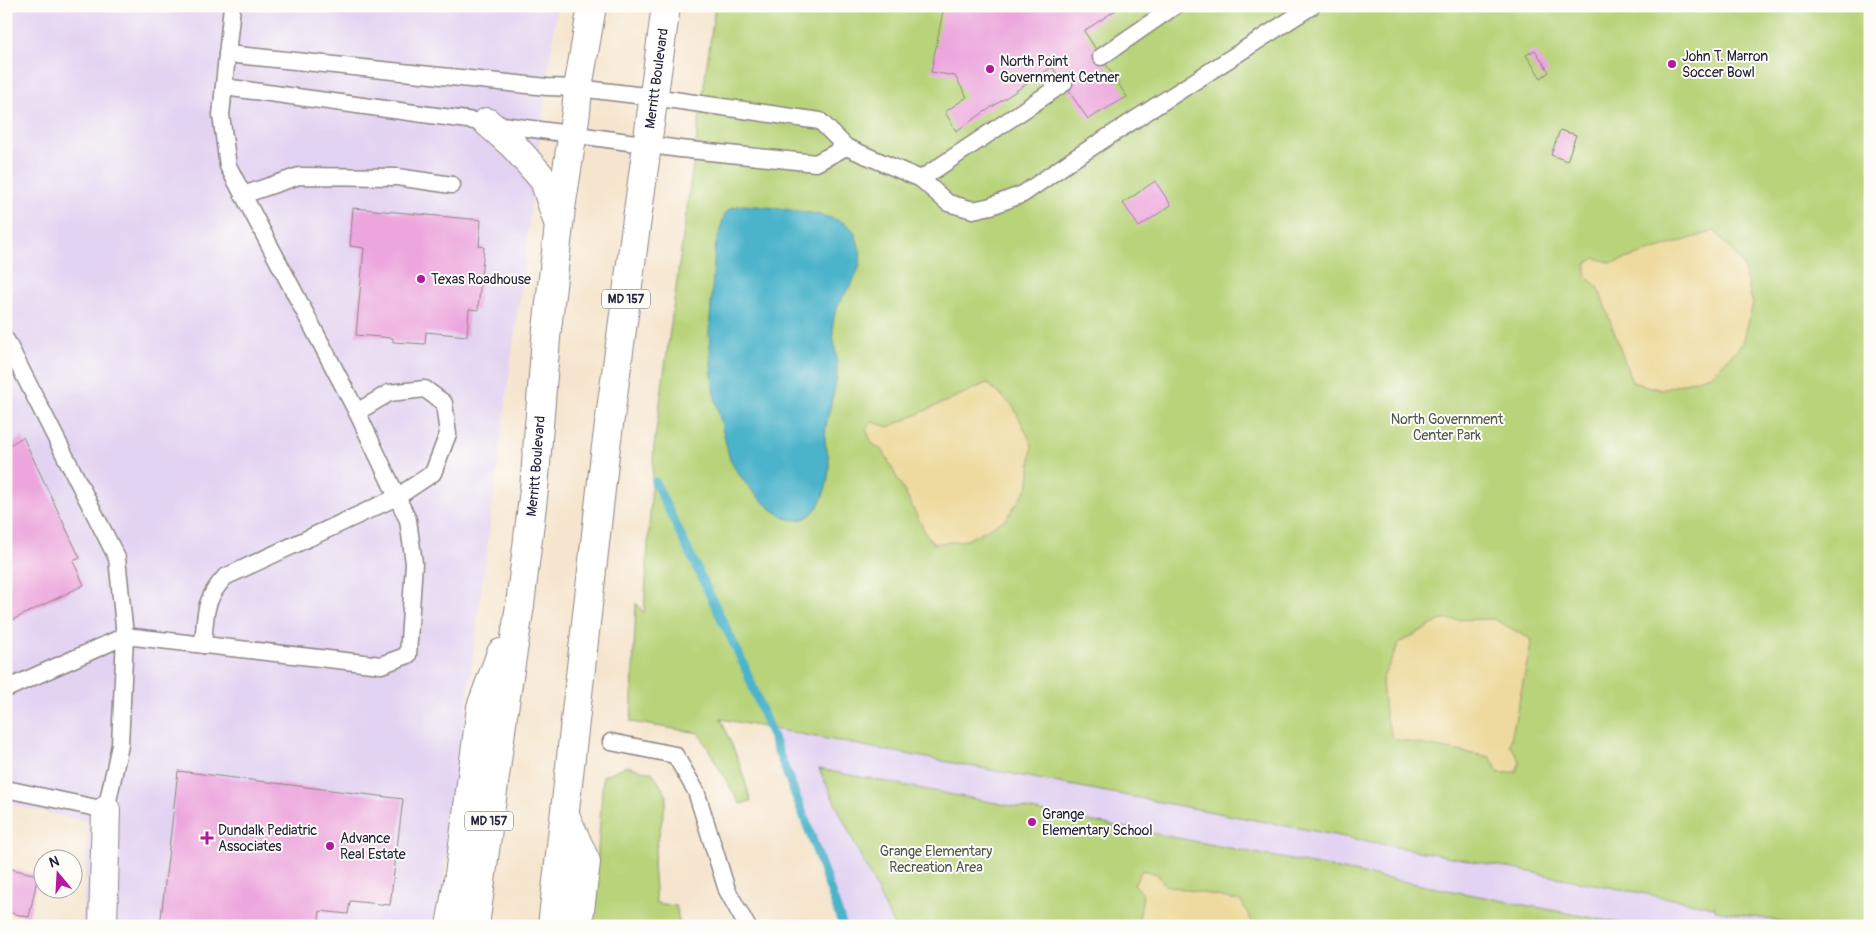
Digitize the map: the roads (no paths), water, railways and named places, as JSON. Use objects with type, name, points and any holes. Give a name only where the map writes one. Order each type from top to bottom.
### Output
[{"type":"main road","name":"Merritt Boulevard","points":[[475,926],[503,716],[520,606],[534,489],[546,338],[559,225],[578,88],[592,6]]},
{"type":"main road","name":"Merritt Boulevard","points":[[552,926],[605,454],[666,6]]},
{"type":"main road","points":[[487,122],[514,146],[544,180],[559,225]]},
{"type":"main road","points":[[450,926],[459,875],[481,707],[520,606]]},
{"type":"main road","points":[[103,926],[106,810]]},
{"type":"main road","points":[[564,814],[586,862],[578,926]]},
{"type":"lane","points":[[6,689],[124,636],[381,665],[408,654],[414,563],[408,520],[357,412],[228,166],[221,115],[232,6]]},
{"type":"lane","points":[[1100,57],[1174,6]]},
{"type":"lane","points":[[227,54],[547,87],[578,88],[820,121],[846,147],[921,179],[948,204],[972,210],[991,206],[1023,194],[1075,158],[1312,6]]},
{"type":"lane","points":[[921,179],[1064,83]]},
{"type":"lane","points":[[224,86],[646,144],[816,163],[846,147]]},
{"type":"lane","points":[[243,195],[299,176],[397,177],[452,184]]},
{"type":"lane","points":[[6,340],[117,558],[124,636],[120,745],[106,810],[6,789]]},
{"type":"lane","points":[[203,645],[207,606],[213,591],[225,578],[397,497],[433,473],[448,434],[444,403],[425,389],[390,393],[357,412]]},
{"type":"lane","points":[[611,742],[675,755],[696,791],[727,890],[747,926]]},
{"type":"water","points":[[743,205],[801,211],[832,218],[844,223],[854,232],[860,255],[860,265],[835,312],[833,323],[837,368],[826,430],[825,442],[829,461],[827,482],[824,494],[813,512],[805,518],[795,520],[776,513],[769,507],[735,468],[730,460],[713,389],[709,333],[715,248],[724,216],[730,208]]},
{"type":"waterway","points":[[655,482],[744,665],[805,819],[843,926]]},
{"type":"place","name":"John T. Marron Soccer Bowl","points":[[1672,64]]},
{"type":"place","name":"North Point Government Cetner","points":[[990,69]]},
{"type":"place","name":"Texas Roadhouse","points":[[421,279]]},
{"type":"place","name":"Grange Elementary School","points":[[1032,822]]},
{"type":"place","name":"Dundalk Pediatric Associates","points":[[207,838]]},
{"type":"place","name":"Advance Real Estate","points":[[330,846]]},
{"type":"park label","name":"North Government Center Park","points":[[1447,428]]},
{"type":"park label","name":"Grange Elementary Recreation Area","points":[[936,860]]}]
